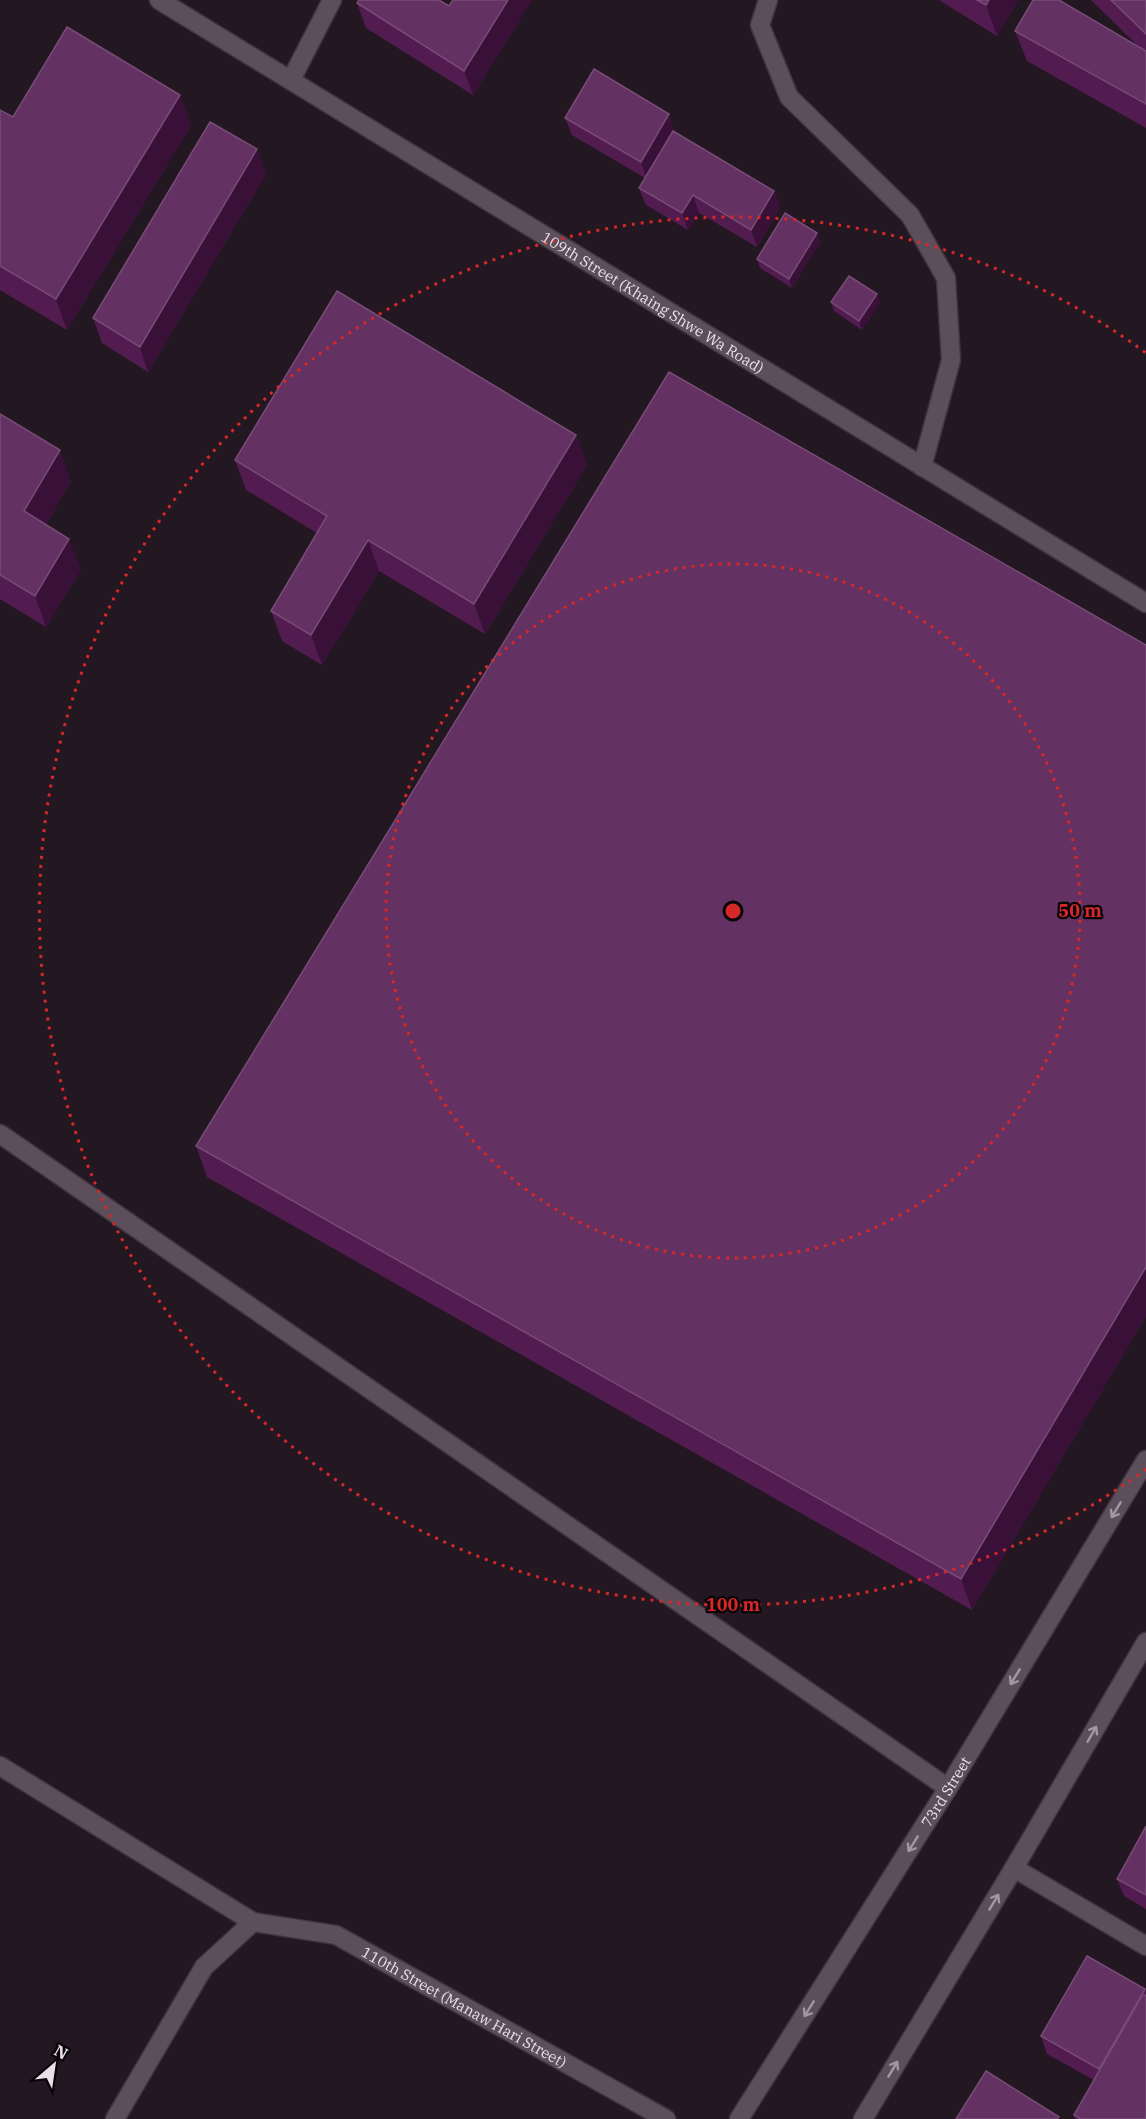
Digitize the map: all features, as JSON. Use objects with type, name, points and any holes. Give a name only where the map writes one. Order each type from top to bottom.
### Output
[{"type":"street","name":"109th Street (Khaing Shwe Wa Road)","points":[[159,0],[1146,603]]},
{"type":"street","points":[[291,80],[332,0]]},
{"type":"street","points":[[768,0],[760,25],[789,97],[910,215],[946,278],[951,360],[922,467]]},
{"type":"street","points":[[0,1134],[948,1788]]},
{"type":"street","name":"73rd Street","points":[[739,2119],[948,1788],[1146,1460]]},
{"type":"street","points":[[862,2119],[1014,1868],[1146,1642]]},
{"type":"street","points":[[0,1766],[253,1922],[204,1967],[115,2119]]},
{"type":"street","points":[[1014,1868],[1146,1946]]},
{"type":"street","name":"110th Street (Manaw Hari Street)","points":[[253,1922],[336,1935],[666,2119]]},
{"type":"building","points":[[359,0],[439,0],[449,6],[453,0],[508,0],[464,71],[357,3]]},
{"type":"building","points":[[977,0],[989,0],[986,5]]},
{"type":"building","points":[[1033,0],[1059,0],[1146,51],[1146,104],[1015,31]]},
{"type":"building","points":[[1111,0],[1146,0],[1146,34]]},
{"type":"building","points":[[67,27],[180,95],[56,299],[0,266],[0,110],[13,117]]},
{"type":"building","points":[[594,69],[669,114],[641,162],[565,118]]},
{"type":"building","points":[[210,122],[257,149],[140,347],[93,318]]},
{"type":"building","points":[[673,131],[774,191],[751,230],[693,195],[682,213],[639,188]]},
{"type":"building","points":[[785,213],[817,233],[789,279],[757,259]]},
{"type":"building","points":[[849,276],[877,294],[859,321],[831,302]]},
{"type":"building","points":[[337,291],[576,435],[474,604],[368,540],[311,635],[271,611],[327,516],[235,460]]},
{"type":"building","points":[[669,372],[1146,645],[1146,1267],[961,1579],[196,1146]]},
{"type":"building","points":[[0,414],[60,450],[24,511],[69,539],[35,596],[0,575]]},
{"type":"building","points":[[1146,1826],[1146,1895],[1117,1879]]},
{"type":"building","points":[[1087,1956],[1145,1989],[1099,2069],[1041,2036]]},
{"type":"building","points":[[1143,1994],[1146,1996],[1146,2119],[1081,2119],[1074,2115]]},
{"type":"building","points":[[986,2071],[1059,2117],[1057,2119],[956,2119]]}]
